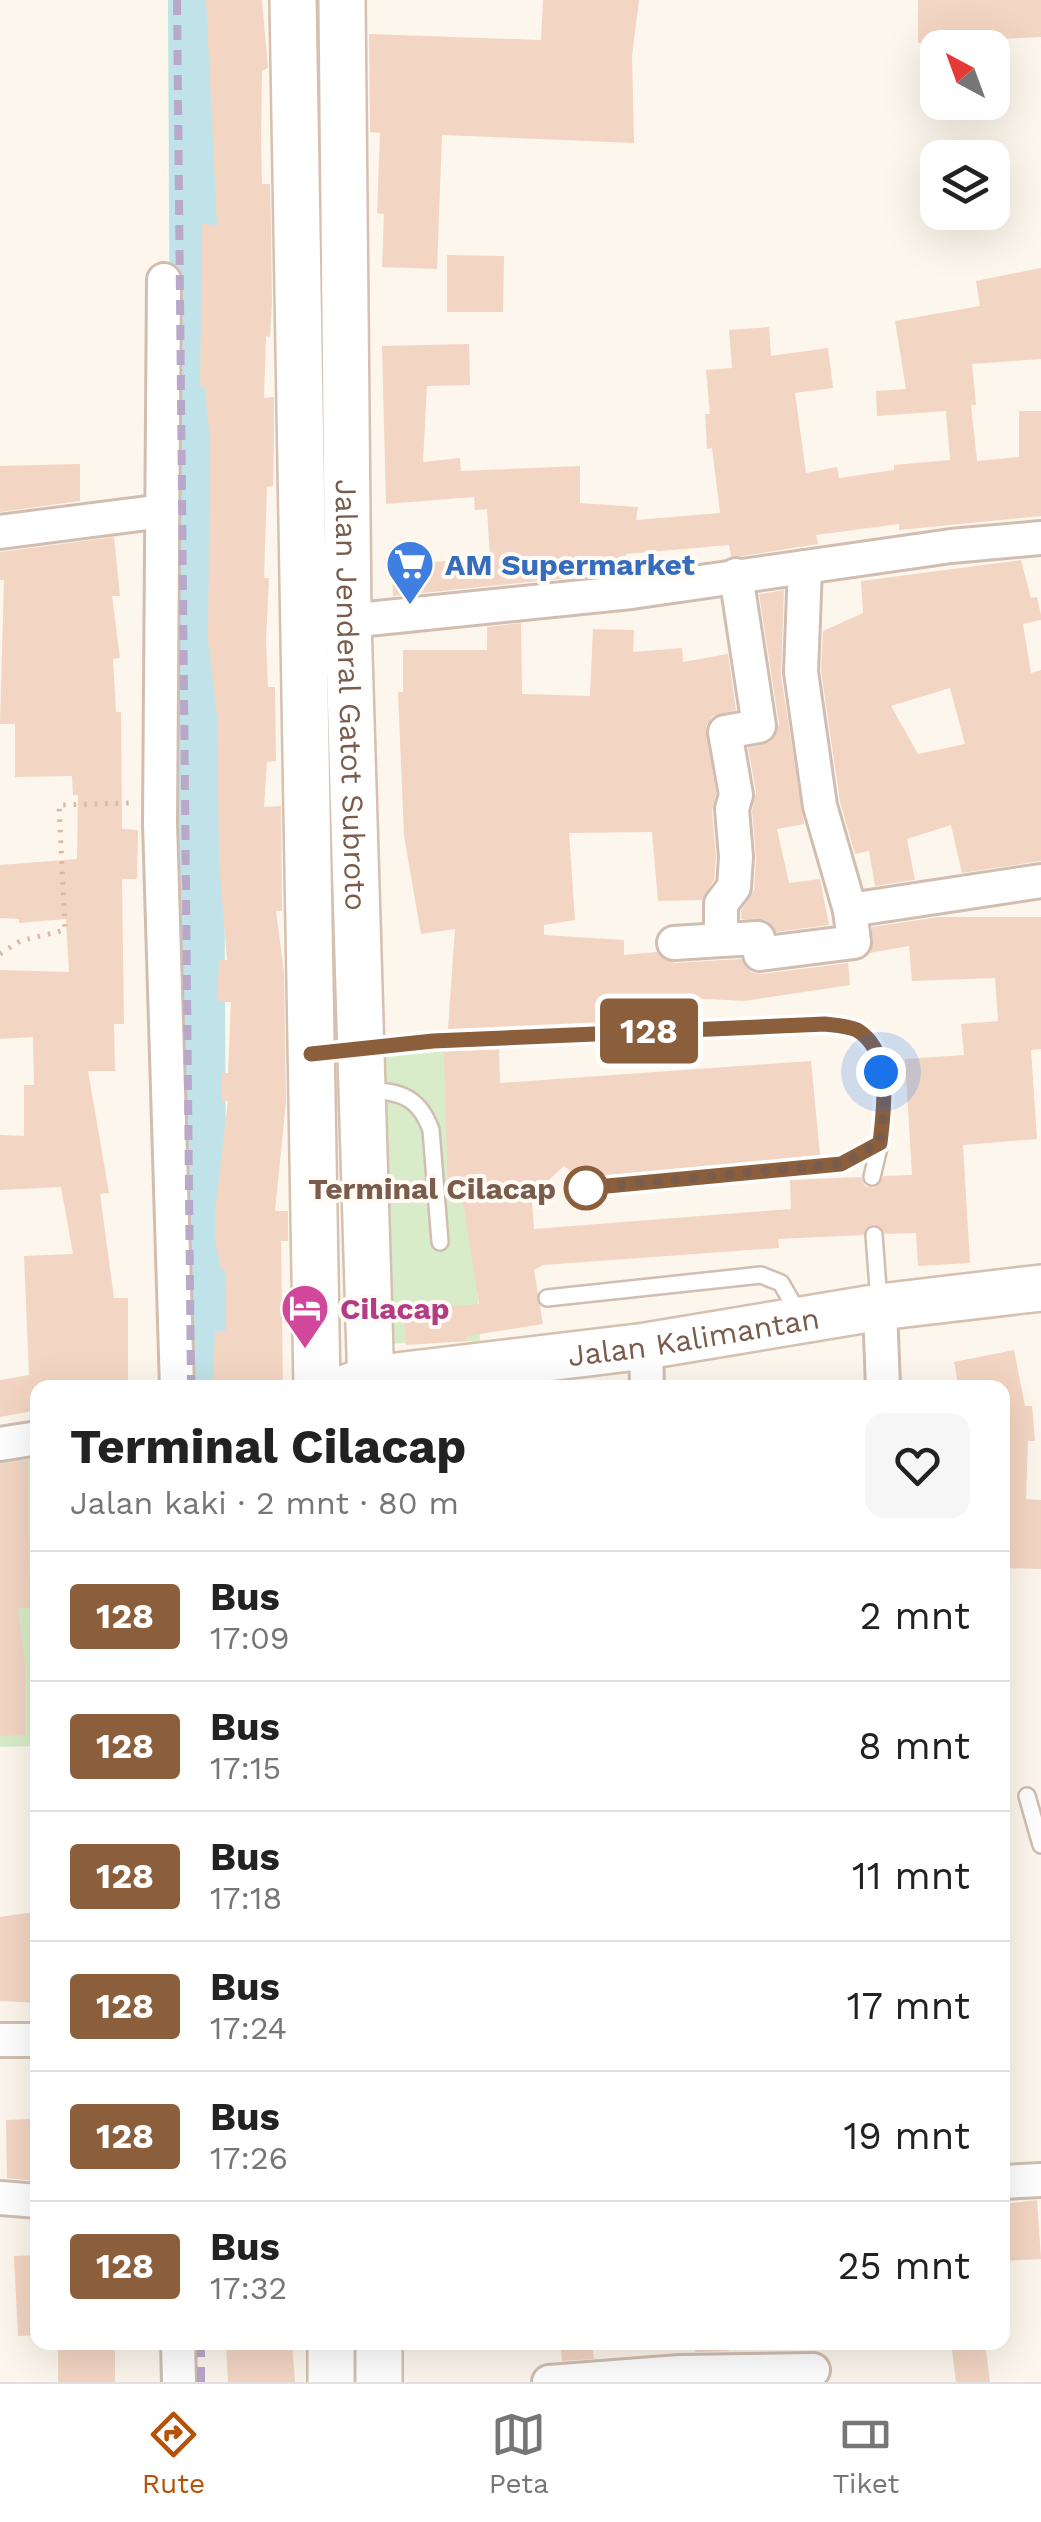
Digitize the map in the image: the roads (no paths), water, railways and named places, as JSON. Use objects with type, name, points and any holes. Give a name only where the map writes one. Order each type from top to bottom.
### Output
[{"type":"main road","name":"Jalan Jenderal Gatot Subroto","points":[[292,0],[317,1380]]},
{"type":"main road","name":"Jalan Jenderal Gatot Subroto","points":[[342,0],[348,621],[360,1067],[363,1380]]},
{"type":"main road","name":"Jalan Kalimantan","points":[[442,1380],[646,1367],[802,1319],[1041,1288]]},
{"type":"main road","points":[[330,2350],[331,2382]]},
{"type":"main road","points":[[378,2350],[379,2382]]},
{"type":"street","points":[[164,280],[160,803],[177,1380]]},
{"type":"street","points":[[0,532],[163,512]]},
{"type":"street","points":[[348,621],[632,592],[1041,538]]},
{"type":"street","points":[[674,944],[758,938],[760,954],[854,942],[850,910],[820,806],[801,672],[805,567]]},
{"type":"street","points":[[721,940],[721,904],[734,887],[736,857],[736,795],[725,732],[759,726],[736,576]]},
{"type":"street","points":[[850,910],[1041,881]]},
{"type":"street","points":[[880,1307],[884,1380]]},
{"type":"street","points":[[0,1444],[30,1439]]},
{"type":"street","points":[[0,2040],[30,2040]]},
{"type":"street","points":[[1010,2182],[1041,2180]]},
{"type":"street","points":[[0,2198],[30,2200]]},
{"type":"street","points":[[178,2350],[179,2382]]},
{"type":"street","points":[[549,2382],[679,2365],[814,2370]]},
{"type":"lane","points":[[360,1067],[825,1024],[856,1030],[876,1050],[886,1094],[872,1177]]},
{"type":"lane","points":[[311,1054],[360,1067],[416,1100],[426,1114],[431,1130],[440,1242]]},
{"type":"lane","points":[[586,1188],[841,1164],[880,1143]]},
{"type":"lane","points":[[874,1235],[880,1307]]},
{"type":"lane","points":[[546,1298],[761,1276],[780,1283],[802,1319]]},
{"type":"lane","points":[[1027,1796],[1041,1845]]},
{"type":"waterway","points":[[194,0],[201,1380]]},
{"type":"railway","points":[[177,0],[191,1380]]},
{"type":"railway","points":[[201,2350],[201,2382]]},
{"type":"place","name":"AM Supermarket","points":[[410,606]]},
{"type":"place","name":"Terminal Cilacap","points":[[586,1188]]},
{"type":"place","name":"Cilacap","points":[[305,1350]]}]
